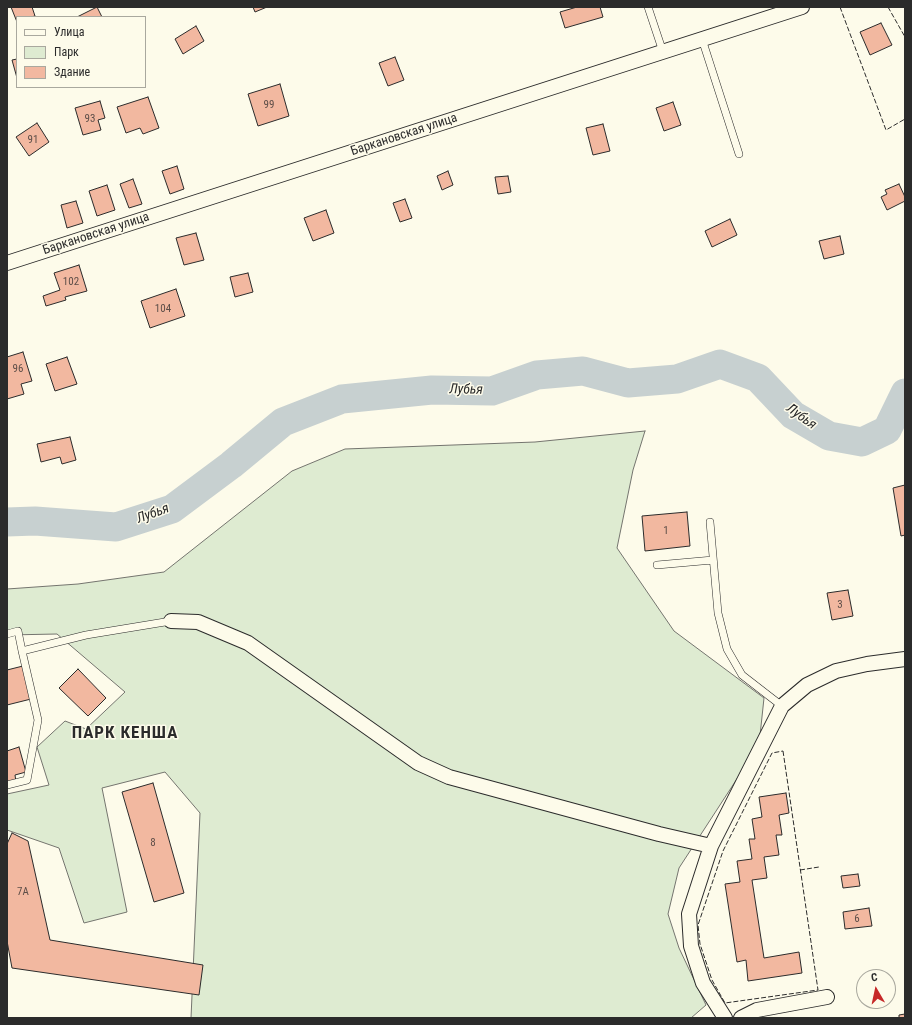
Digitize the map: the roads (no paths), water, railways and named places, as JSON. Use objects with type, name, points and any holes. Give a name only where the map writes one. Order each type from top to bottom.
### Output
[{"type":"street","name":"Баркановская улица","points":[[7,263],[802,7]]},
{"type":"street","points":[[171,621],[198,622],[248,643],[418,763],[449,777],[660,834],[711,846]]},
{"type":"street","points":[[725,1018],[703,983],[691,946],[689,914],[711,846],[782,706],[807,685],[836,671],[867,664],[905,659]]},
{"type":"street","points":[[741,1018],[757,1010],[827,997]]},
{"type":"lane","points":[[648,7],[663,52]]},
{"type":"lane","points":[[702,39],[739,154]]},
{"type":"lane","points":[[710,522],[718,614],[726,648],[742,675],[782,706]]},
{"type":"lane","points":[[657,565],[713,560]]},
{"type":"lane","points":[[22,651],[86,635],[171,621]]},
{"type":"lane","points":[[7,634],[18,631],[38,720],[27,780],[7,785]]},
{"type":"waterway","name":"Лубья","points":[[7,522],[35,521],[116,527],[172,509],[231,465],[283,422],[342,399],[432,390],[492,391],[537,375],[583,371],[628,383],[677,379],[720,364],[758,378],[793,415],[829,436],[862,442],[887,430],[905,393]]},
{"type":"district","name":"ПАРК КЕНША","points":[[125,734]]}]
